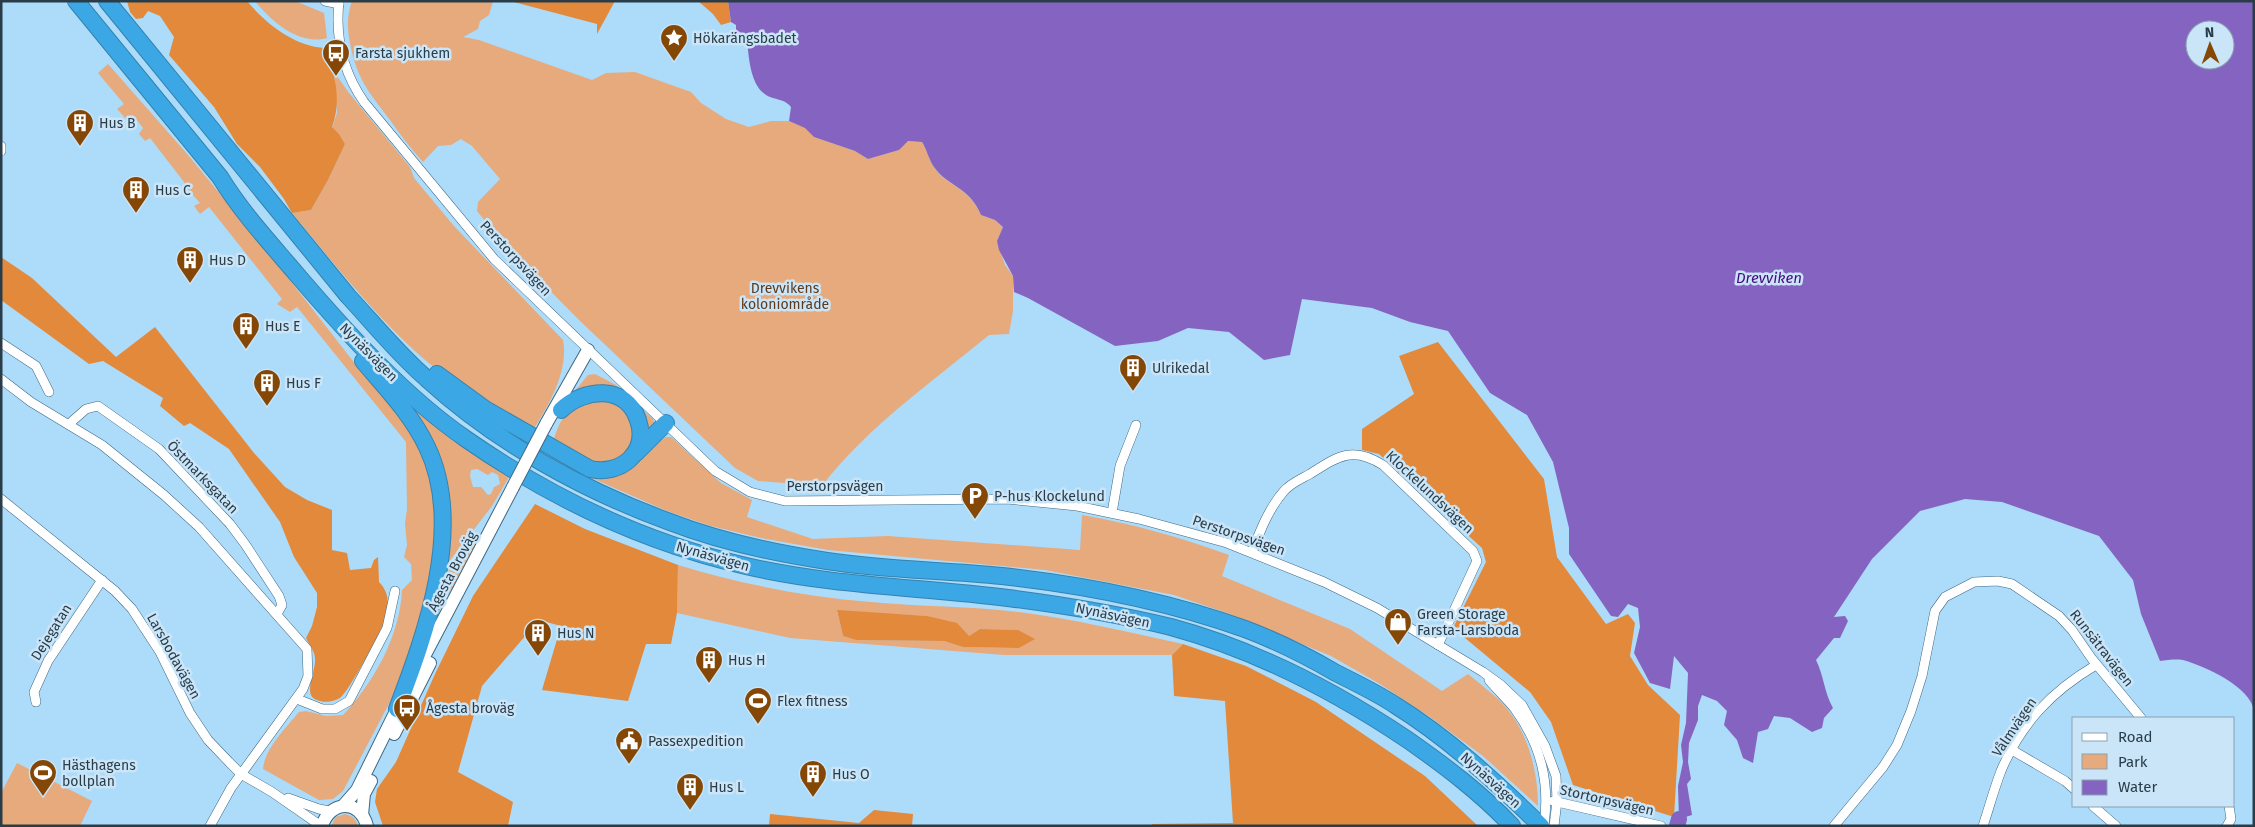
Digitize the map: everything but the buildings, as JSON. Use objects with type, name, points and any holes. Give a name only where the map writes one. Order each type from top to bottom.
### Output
[{"type":"highway","name":"Nynäsvägen","points":[[76,1],[220,177],[230,193],[281,255],[375,361],[465,439],[540,484],[608,520],[691,550],[744,566],[840,583],[1005,598],[1092,610],[1174,628],[1240,651],[1295,674],[1378,720],[1449,769],[1499,811],[1512,826]]},
{"type":"highway","name":"Nynäsvägen","points":[[106,1],[348,296],[427,380],[496,435],[591,489],[630,507],[673,524],[744,544],[827,561],[1003,576],[1093,589],[1183,608],[1248,630],[1303,654],[1396,706],[1462,754],[1542,826]]},
{"type":"highway","points":[[281,255],[297,280],[412,421],[427,447],[436,472],[443,513],[436,581],[421,647],[397,709]]},
{"type":"highway","points":[[389,341],[422,362],[485,409],[590,469],[603,471],[619,468],[629,461],[666,423]]},
{"type":"highway","points":[[561,410],[569,402],[587,393],[598,392],[617,397],[629,405],[638,420],[640,437],[635,454]]},
{"type":"main road","name":"Ågesta Broväg","points":[[549,426],[561,410],[590,352]]},
{"type":"main road","name":"Ågesta Broväg","points":[[330,811],[343,806],[357,790],[397,709],[590,352]]},
{"type":"main road","points":[[436,581],[444,598],[459,597]]},
{"type":"main road","name":"Ågesta Broväg","points":[[366,822],[364,794],[459,597]]},
{"type":"main road","name":"Ågesta Broväg","points":[[343,806],[357,810],[366,822]]},
{"type":"main road","points":[[322,826],[324,818],[330,811]]},
{"type":"street","points":[[325,1],[339,2]]},
{"type":"street","name":"Perstorpsvägen","points":[[339,2],[337,21],[343,62],[349,78],[364,102],[494,259],[715,471],[750,492],[784,501],[1007,499],[1077,506],[1184,530],[1252,552],[1324,582],[1377,608],[1483,672],[1514,708],[1525,724],[1538,751],[1552,801],[1554,826]]},
{"type":"street","points":[[1,146],[1,151]]},
{"type":"street","points":[[1,343],[36,366],[49,392]]},
{"type":"street","points":[[1,379],[31,402],[88,434],[125,463],[199,527],[307,649],[308,676],[297,698],[241,774],[210,826]]},
{"type":"street","name":"Östmarksgatan","points":[[69,424],[86,409],[98,406],[159,449],[245,544],[279,596],[282,605],[277,614]]},
{"type":"street","points":[[1112,513],[1120,466],[1136,425]]},
{"type":"street","name":"Klockelundsvägen","points":[[1252,552],[1270,511],[1285,490],[1337,456],[1354,454],[1369,456],[1383,465],[1473,551],[1476,562],[1438,645]]},
{"type":"street","name":"Larsbodavägen","points":[[1,499],[102,580],[132,609],[147,630],[190,713],[208,740],[241,774],[272,792],[322,826]]},
{"type":"street","name":"Dejegatan","points":[[36,702],[34,692],[48,661],[102,580]]},
{"type":"street","name":"Runsätravägen","points":[[1834,826],[1883,767],[1897,744],[1911,711],[1922,676],[1936,611],[1945,597],[1974,582],[2012,584],[2060,616],[2096,664],[2140,717]]},
{"type":"street","points":[[297,698],[322,709],[335,708],[349,701],[387,628],[395,591]]},
{"type":"street","name":"Vålmvägen","points":[[1983,826],[2001,771],[2039,708],[2069,681],[2096,664]]},
{"type":"street","points":[[2012,750],[2065,781],[2072,787]]},
{"type":"street","name":"Larsbodavägen","points":[[272,792],[319,809],[330,811]]},
{"type":"street","name":"Perstorpsvägen","points":[[1542,826],[1552,801]]},
{"type":"street","name":"Stortorpsvägen","points":[[1552,801],[1661,826]]},
{"type":"street","points":[[2094,807],[2116,826]]},
{"type":"street","points":[[2227,826],[2232,818],[2230,807]]},
{"type":"green space","points":[[255,1],[295,1],[324,13],[327,38],[317,40],[306,38],[286,30],[277,24]]},
{"type":"green space","name":"Drevvikens koloniområde","points":[[352,1],[493,1],[489,15],[480,21],[478,29],[463,37],[479,40],[592,80],[606,73],[635,72],[691,92],[701,103],[726,119],[749,127],[771,121],[789,121],[806,128],[814,137],[855,151],[868,159],[899,150],[907,141],[922,142],[939,174],[971,198],[981,215],[995,220],[1003,227],[997,241],[1005,265],[1013,276],[1013,311],[1009,334],[989,335],[923,388],[859,444],[822,486],[758,481],[735,468],[579,320],[504,244],[477,211],[478,202],[500,179],[472,146],[461,139],[451,145],[438,146],[423,162],[414,152],[375,101],[360,76],[348,32],[348,16]]},
{"type":"green space","points":[[108,64],[188,155],[275,261],[356,365],[405,420],[435,479],[435,559],[412,660],[343,791],[333,799],[319,800],[263,769],[272,746],[299,712],[306,711],[326,716],[343,715],[375,673],[391,641],[400,607],[402,590],[412,580],[411,564],[404,557],[407,545],[405,523],[407,510],[406,442],[297,307],[290,312],[277,304],[282,299],[209,207],[200,214],[194,206],[200,203],[185,186],[184,182],[150,138],[145,141],[139,134],[143,128],[133,115],[127,120],[117,109],[124,104],[98,73]]},
{"type":"green space","points":[[334,72],[410,167],[414,178],[454,226],[563,340],[563,364],[556,388],[532,432],[458,385],[429,364],[367,302],[292,213],[311,210],[345,144],[339,134],[332,128],[337,113]]},
{"type":"green space","points":[[595,374],[616,385],[653,419],[655,426],[645,440],[636,408],[575,391],[588,375]]},
{"type":"green space","points":[[402,397],[453,441],[509,477],[492,506],[444,568],[448,533]],"holes":[[[477,469],[488,475],[492,472],[498,475],[500,484],[494,487],[491,494],[488,495],[481,487],[473,487],[470,476],[471,470]]]},
{"type":"green space","points":[[588,399],[622,404],[634,422],[635,446],[606,467],[552,444],[561,421],[568,412]]},
{"type":"green space","points":[[666,437],[671,437],[721,483],[752,500],[747,517],[813,539],[888,536],[1080,550],[1082,515],[1193,542],[1229,555],[1222,576],[1350,629],[1442,691],[1468,674],[1498,699],[1516,721],[1523,734],[1533,762],[1538,806],[1483,756],[1430,717],[1380,684],[1331,656],[1227,613],[1174,595],[1045,570],[828,550],[761,538],[711,526],[667,511],[587,476],[607,478],[616,476],[631,467]]},
{"type":"green space","points":[[492,520],[450,594],[445,592],[442,586],[444,575],[457,563]]},
{"type":"green space","points":[[678,565],[749,584],[798,593],[889,604],[1019,612],[1081,622],[1183,644],[1172,655],[1004,655],[790,638],[677,613]],"holes":[[[837,611],[927,616],[969,636],[980,629],[1017,630],[1034,639],[1019,648],[963,647],[944,641],[856,640],[843,636]]]},
{"type":"green space","name":"Hästhagens bollplan","points":[[17,763],[92,801],[80,826],[1,826],[1,793]]},
{"type":"green space","points":[[345,814],[353,817],[359,826],[331,826],[336,817]]},
{"type":"shaded area","points":[[127,1],[247,1],[263,18],[282,32],[302,43],[325,48],[332,68],[337,97],[337,107],[332,127],[345,144],[311,210],[292,213],[260,167],[237,144],[214,107],[169,55],[174,37],[160,16],[148,11],[143,18],[136,19],[130,12]]},
{"type":"shaded area","points":[[510,1],[615,1],[597,34],[597,24]]},
{"type":"shaded area","points":[[698,1],[728,1],[731,22],[721,25],[713,14]]},
{"type":"shaded area","points":[[1,257],[32,278],[116,357],[155,327],[254,453],[285,487],[307,500],[332,510],[332,550],[347,553],[350,570],[371,568],[374,560],[378,557],[379,582],[387,596],[387,614],[366,658],[351,684],[340,698],[323,702],[317,700],[310,693],[315,656],[306,638],[312,626],[317,607],[317,593],[294,557],[280,522],[229,449],[190,423],[184,426],[160,406],[163,398],[103,361],[89,364],[1,300]]},
{"type":"shaded area","points":[[1438,342],[1544,479],[1557,557],[1606,624],[1628,614],[1635,623],[1630,656],[1648,685],[1680,715],[1674,817],[1573,785],[1551,722],[1530,692],[1453,628],[1486,562],[1482,548],[1379,454],[1362,450],[1362,429],[1414,394],[1399,356]]},
{"type":"shaded area","points":[[535,504],[585,529],[678,565],[677,613],[671,644],[646,644],[628,701],[542,690],[561,626],[539,620],[482,686],[458,772],[513,802],[508,826],[383,826],[375,802],[377,789],[396,762],[435,674],[473,596]]},
{"type":"shaded area","points":[[837,610],[927,616],[957,623],[969,636],[980,629],[1018,630],[1035,639],[1019,648],[963,647],[944,641],[856,640],[843,636]]},
{"type":"shaded area","points":[[1183,644],[1246,666],[1316,702],[1425,776],[1478,826],[1151,826],[1152,824],[1233,823],[1225,701],[1174,696],[1172,655]]},
{"type":"shaded area","points":[[874,810],[913,814],[912,826],[769,826],[770,814],[859,823]]},
{"type":"water","name":"Drevviken","points":[[728,1],[2254,1],[2254,711],[2251,702],[2245,694],[2214,672],[2183,660],[2160,661],[2141,614],[2133,580],[2099,536],[2002,502],[1965,499],[1920,511],[1872,559],[1834,617],[1845,616],[1848,621],[1840,638],[1834,638],[1816,660],[1833,708],[1824,718],[1822,728],[1812,732],[1790,718],[1774,716],[1768,729],[1758,732],[1753,763],[1743,758],[1737,740],[1724,725],[1727,711],[1717,701],[1702,695],[1698,706],[1698,720],[1689,743],[1688,762],[1691,779],[1687,784],[1692,815],[1679,819],[1678,786],[1683,762],[1681,745],[1686,723],[1688,673],[1674,656],[1670,689],[1650,683],[1634,653],[1640,627],[1638,608],[1628,604],[1618,617],[1611,616],[1569,554],[1569,528],[1553,462],[1527,415],[1490,393],[1448,331],[1410,322],[1372,308],[1302,299],[1290,355],[1264,360],[1229,332],[1188,328],[1158,341],[1115,346],[1014,292],[1013,276],[999,250],[997,241],[1003,227],[995,220],[981,215],[971,198],[940,174],[932,164],[922,142],[908,141],[899,150],[868,159],[855,151],[814,137],[805,128],[789,121],[791,107],[763,93],[754,80],[747,40],[743,39],[739,31],[736,34],[736,25],[731,22]]},
{"type":"waterway","points":[[1677,826],[1679,819]]},
{"type":"place","name":"Hökarängsbadet","points":[[674,62]]},
{"type":"place","name":"Farsta sjukhem","points":[[336,77]]},
{"type":"place","name":"Hus B","points":[[80,147]]},
{"type":"place","name":"Hus C","points":[[136,214]]},
{"type":"place","name":"Hus D","points":[[190,284]]},
{"type":"place","name":"Hus E","points":[[246,350]]},
{"type":"place","name":"Ulrikedal","points":[[1133,392]]},
{"type":"place","name":"Hus F","points":[[267,407]]},
{"type":"place","name":"P-hus Klockelund","points":[[975,520]]},
{"type":"place","name":"Green Storage Farsta-Larsboda","points":[[1398,646]]},
{"type":"place","name":"Hus N","points":[[538,657]]},
{"type":"place","name":"Hus H","points":[[709,684]]},
{"type":"place","name":"Flex fitness","points":[[758,725]]},
{"type":"place","name":"Ågesta broväg","points":[[407,732]]},
{"type":"place","name":"Passexpedition","points":[[629,765]]},
{"type":"place","name":"Hästhagens bollplan","points":[[43,797]]},
{"type":"place","name":"Hus O","points":[[813,798]]},
{"type":"place","name":"Hus L","points":[[690,811]]}]
